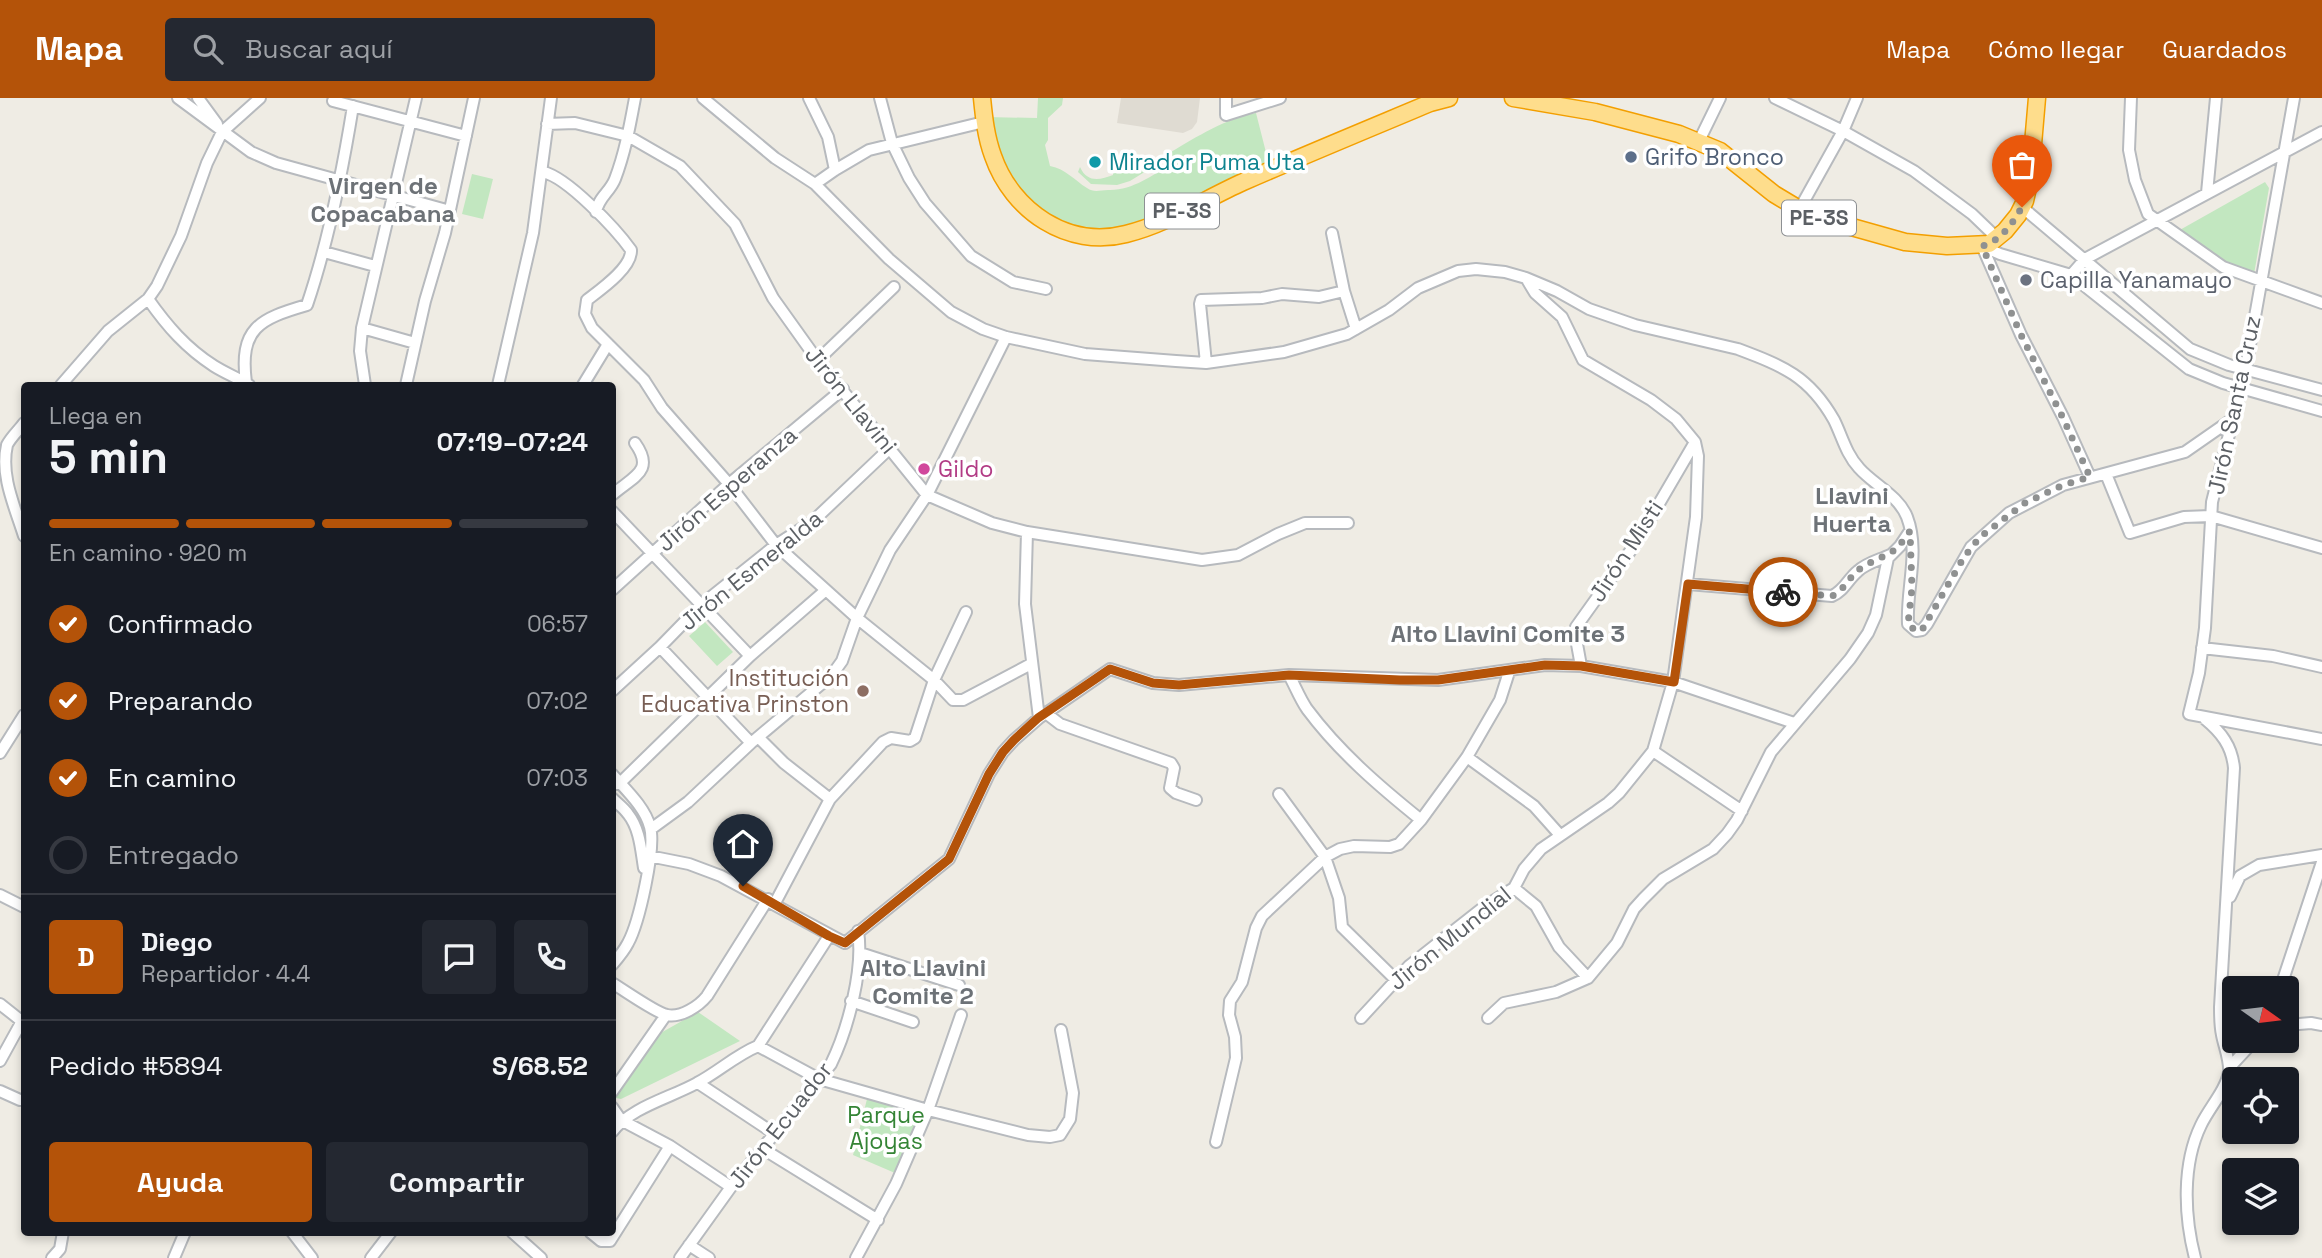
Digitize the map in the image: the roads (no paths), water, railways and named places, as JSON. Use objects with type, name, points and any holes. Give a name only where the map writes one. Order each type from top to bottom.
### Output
[{"type":"highway","name":"PE-3S","points":[[982,98],[984,122],[998,168],[1011,190],[1037,217],[1065,232],[1110,237],[1147,228],[1243,182],[1430,103],[1449,98]]},
{"type":"highway","name":"PE-3S","points":[[1513,98],[1597,105],[1699,141],[1720,151],[1757,182],[1799,210],[1837,223],[1917,244],[1982,246],[1997,238],[2011,224],[2022,207],[2030,179],[2037,98]]},
{"type":"street","points":[[178,98],[251,152],[276,163],[450,211]]},
{"type":"street","points":[[198,98],[222,132]]},
{"type":"street","points":[[64,382],[108,331],[148,299],[163,276],[181,236],[207,163],[222,132],[260,98]]},
{"type":"street","points":[[365,382],[360,351],[362,328],[416,98]]},
{"type":"street","points":[[407,382],[450,211],[474,98]]},
{"type":"street","points":[[499,382],[533,233],[551,98]]},
{"type":"street","points":[[596,212],[599,201],[612,187],[628,136],[635,98]]},
{"type":"street","points":[[703,98],[775,158],[815,184],[884,254],[951,312],[983,329],[1006,337],[1096,356],[1206,363],[1284,352],[1347,334],[1388,310],[1418,288],[1458,271],[1476,269],[1505,272],[1526,278],[1589,309],[1624,322],[1738,349],[1800,376],[1834,420],[1848,453],[1858,467],[1900,505],[1907,516],[1912,588],[1908,624],[1916,631],[1922,630],[1927,624],[1964,557],[1980,537],[2025,503],[2063,485],[2185,452],[2231,420]]},
{"type":"street","points":[[809,98],[828,137],[835,170]]},
{"type":"street","points":[[880,98],[892,143],[909,178],[925,203],[971,256],[1013,282],[1046,289]]},
{"type":"street","points":[[1226,98],[1226,115],[1280,98]]},
{"type":"street","points":[[1699,141],[1720,98]]},
{"type":"street","points":[[1775,98],[1843,131],[1926,179],[1983,223],[1997,238]]},
{"type":"street","points":[[1799,210],[1843,131],[1857,98]]},
{"type":"street","points":[[2131,98],[2128,137],[2131,163],[2148,214],[2213,262],[2322,303]]},
{"type":"street","points":[[2207,193],[2216,98]]},
{"type":"street","name":"Jirón Santa Cruz","points":[[2203,717],[2189,714],[2207,609],[2211,516],[2231,420],[2246,368],[2294,98]]},
{"type":"street","points":[[333,101],[466,136]]},
{"type":"street","points":[[247,382],[244,369],[248,338],[270,317],[307,305],[324,252],[341,181],[353,106]]},
{"type":"street","points":[[815,184],[869,150],[984,122]]},
{"type":"street","name":"Jirón Llavini","points":[[547,124],[575,123],[628,136],[680,166],[735,224],[773,298],[818,360],[927,495],[992,523],[1027,532],[1202,559],[1238,555],[1305,523],[1348,523]]},
{"type":"street","points":[[2071,275],[2085,259],[2322,132]]},
{"type":"street","points":[[543,172],[563,181],[629,247],[632,255],[628,263],[605,287],[586,300],[585,314],[588,321],[644,380],[663,408],[715,467],[776,545],[858,618],[934,680],[953,700],[963,700],[1031,664]]},
{"type":"street","points":[[2022,207],[2190,349],[2218,361],[2322,390]]},
{"type":"street","points":[[1332,233],[1344,291],[1356,329]]},
{"type":"street","points":[[1982,246],[2071,275],[2184,366],[2223,383],[2322,411]]},
{"type":"street","points":[[1982,246],[2021,335],[2059,408],[2090,477]]},
{"type":"street","points":[[324,252],[375,265]]},
{"type":"street","points":[[1526,278],[1535,293],[1562,317],[1583,359],[1651,400],[1676,419],[1695,442]]},
{"type":"street","points":[[818,360],[894,288]]},
{"type":"street","points":[[1206,363],[1201,300],[1262,298],[1282,294],[1319,297],[1344,291]]},
{"type":"street","points":[[148,299],[166,326],[186,346],[244,382]]},
{"type":"street","points":[[362,328],[415,343]]},
{"type":"street","points":[[651,829],[688,802],[754,740],[832,675],[842,661],[858,618],[890,550],[927,495],[1006,337]]},
{"type":"street","points":[[585,382],[608,344]]},
{"type":"street","name":"Jirón Esperanza","points":[[616,586],[729,484],[843,389]]},
{"type":"street","points":[[21,427],[7,446],[2,468],[6,491],[21,515]]},
{"type":"street","name":"Jirón Mundial","points":[[1361,1018],[1409,966],[1483,907],[1514,888],[1532,859],[1559,834],[1608,803],[1653,751],[1674,682],[1688,584],[1696,517],[1698,456],[1695,442]]},
{"type":"street","name":"Jirón Misti","points":[[1581,666],[1576,627],[1636,543],[1695,442]]},
{"type":"street","points":[[616,492],[643,468],[644,455],[635,443]]},
{"type":"street","name":"Jirón Esmeralda","points":[[616,687],[660,648],[701,605],[776,545],[812,522],[890,449]]},
{"type":"street","points":[[2106,474],[2130,533],[2184,517],[2211,516],[2322,548]]},
{"type":"street","points":[[616,515],[750,656]]},
{"type":"street","points":[[1688,584],[1832,596],[1861,568],[1890,555],[1910,531]]},
{"type":"street","points":[[1027,532],[1024,604],[1031,664],[1043,716]]},
{"type":"street","points":[[1488,1018],[1504,1003],[1556,992],[1588,978],[1616,943],[1634,909],[1643,899],[1663,879],[1713,849],[1727,834],[1742,811],[1771,752],[1850,659],[1868,633],[1876,615],[1890,555]]},
{"type":"street","points":[[616,780],[826,590]]},
{"type":"street","points":[[616,984],[667,1015],[681,1014],[702,1002],[771,901],[830,799],[883,742],[891,738],[910,741],[915,738],[934,680],[967,612]]},
{"type":"street","points":[[660,648],[706,698],[754,740],[830,799]]},
{"type":"street","points":[[2202,648],[2273,656],[2322,667]]},
{"type":"street","points":[[649,856],[689,864],[721,876],[845,943],[949,859],[989,774],[1003,752],[1043,716],[1098,675],[1113,669],[1153,683],[1179,685],[1289,675],[1425,680],[1509,672],[1545,665],[1581,666],[1674,682],[1794,723]]},
{"type":"street","points":[[1216,1142],[1236,1058],[1235,1037],[1229,1015],[1230,1001],[1242,982],[1256,928],[1272,905],[1325,857],[1340,849],[1354,846],[1395,846],[1421,820],[1467,757],[1500,700],[1509,672]]},
{"type":"street","points":[[1289,675],[1306,707],[1332,739],[1374,782],[1421,820]]},
{"type":"street","points":[[1043,716],[1171,763],[1174,768],[1170,788],[1175,793],[1196,800]]},
{"type":"street","points":[[2203,717],[2322,739]]},
{"type":"street","points":[[2203,717],[2223,737],[2233,758],[2220,1023],[2229,1067]]},
{"type":"street","points":[[0,752],[21,720]]},
{"type":"street","points":[[1653,751],[1742,811]]},
{"type":"street","points":[[1467,757],[1534,806],[1559,834]]},
{"type":"street","points":[[616,782],[634,798],[651,829],[646,877],[629,942],[616,960]]},
{"type":"street","points":[[1279,794],[1325,857],[1339,898],[1342,927],[1396,980]]},
{"type":"street","points":[[616,802],[634,823],[641,842],[646,877]]},
{"type":"street","points":[[2227,906],[2240,876],[2248,870],[2272,861],[2322,855]]},
{"type":"street","points":[[2284,976],[2322,862]]},
{"type":"street","points":[[1514,888],[1536,906],[1559,947],[1588,978]]},
{"type":"street","points":[[0,895],[21,906]]},
{"type":"street","name":"Jirón Ecuador","points":[[680,1258],[731,1187],[831,1064],[840,1047],[851,1001],[860,953],[858,931]]},
{"type":"street","points":[[616,1127],[621,1120],[698,1083],[747,1050],[758,1046],[829,936]]},
{"type":"street","points":[[860,953],[959,985]]},
{"type":"street","points":[[851,1001],[913,1022]]},
{"type":"street","points":[[0,1004],[21,1020]]},
{"type":"street","points":[[616,1086],[667,1015]]},
{"type":"street","points":[[856,1258],[878,1220],[928,1110],[961,1015]]},
{"type":"street","points":[[2300,1024],[2322,1026]]},
{"type":"street","points":[[0,1061],[21,1025]]},
{"type":"street","points":[[758,1046],[819,1079],[928,1110],[1028,1135],[1050,1137],[1060,1135],[1070,1119],[1073,1093],[1060,1030]]},
{"type":"street","points":[[2230,1067],[2242,1054]]},
{"type":"street","points":[[698,1083],[775,1134]]},
{"type":"street","points":[[2195,1258],[2188,1221],[2189,1160],[2197,1134],[2222,1088]]},
{"type":"street","points":[[0,1091],[20,1100]]},
{"type":"street","points":[[616,1112],[621,1120],[670,1146],[731,1187]]},
{"type":"street","points":[[616,1232],[670,1146]]},
{"type":"street","points":[[763,1149],[878,1220]]},
{"type":"street","points":[[52,1258],[60,1249],[62,1236]]},
{"type":"street","points":[[174,1258],[183,1236]]},
{"type":"street","points":[[295,1236],[312,1258]]},
{"type":"street","points":[[371,1258],[388,1236]]},
{"type":"street","points":[[516,1236],[541,1258]]},
{"type":"street","points":[[595,1236],[601,1241],[610,1241],[613,1236]]},
{"type":"street","points":[[689,1245],[709,1258]]},
{"type":"place","name":"Grifo Bronco","points":[[1631,157]]},
{"type":"place","name":"Mirador Puma Uta","points":[[1095,162]]},
{"type":"place","name":"Capilla Yanamayo","points":[[2026,280]]},
{"type":"place","name":"Gildo","points":[[924,469]]},
{"type":"place","name":"Institución Educativa Prinston","points":[[863,691]]},
{"type":"district","name":"Virgen de Copacabana","points":[[383,200]]},
{"type":"district","name":"Llavini Huerta","points":[[1852,510]]},
{"type":"district","name":"Alto Llavini Comite 3","points":[[1508,634]]},
{"type":"district","name":"Alto Llavini Comite 2","points":[[923,982]]},
{"type":"park label","name":"Parque Ajoyas","points":[[886,1128]]}]
